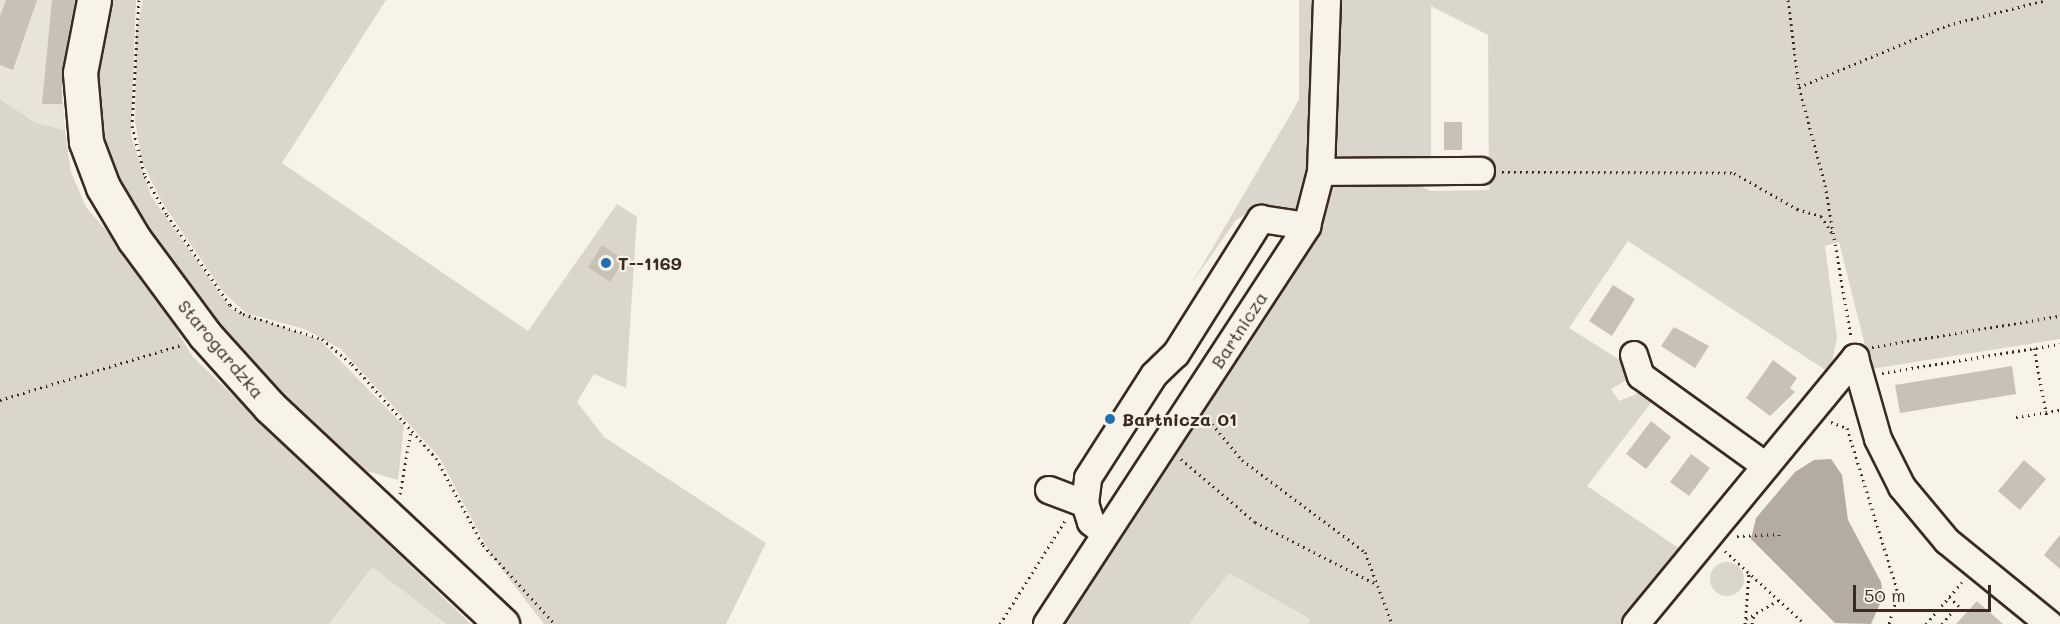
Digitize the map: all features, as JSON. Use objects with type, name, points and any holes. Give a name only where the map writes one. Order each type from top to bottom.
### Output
[{"type":"main road","name":"Starogardzka","points":[[94,0],[80,74],[86,142],[103,187],[134,239],[205,335],[270,407],[502,624]]},
{"type":"street","name":"Bartnicza","points":[[1047,624],[1306,226],[1321,172],[1327,0]]},
{"type":"street","points":[[1321,172],[1481,171]]},
{"type":"street","points":[[1080,504],[1088,478],[1154,375],[1176,354],[1261,219],[1306,226]]},
{"type":"street","points":[[1176,354],[1210,375]]},
{"type":"street","points":[[1634,355],[1641,376],[1766,466]]},
{"type":"street","points":[[1636,624],[1766,466],[1858,367]]},
{"type":"street","points":[[1858,367],[1878,439],[1902,487],[1976,566],[2044,623]]},
{"type":"street","points":[[1049,490],[1080,504],[1091,522],[1105,533]]},
{"type":"path","points":[[139,0],[132,126],[154,195],[230,305],[243,315],[322,339],[411,430],[436,458],[483,545],[555,624]]},
{"type":"path","points":[[1788,0],[1799,87],[1833,234],[1858,367]]},
{"type":"path","points":[[1799,87],[1948,25],[2046,0]]},
{"type":"path","points":[[1481,171],[1734,173],[1797,209],[1821,216],[1833,234]]},
{"type":"path","points":[[1858,367],[1880,341],[2060,316]]},
{"type":"path","points":[[0,400],[145,360],[205,335]]},
{"type":"path","points":[[1858,367],[2060,344]]},
{"type":"path","points":[[2034,348],[2043,412],[2047,418]]},
{"type":"path","points":[[1191,403],[1242,460],[1328,529],[1365,552],[1392,624]]},
{"type":"path","points":[[2016,417],[2060,410]]},
{"type":"path","points":[[1821,432],[1839,422],[1851,438],[1898,593],[1889,624]]},
{"type":"path","points":[[395,525],[411,430]]},
{"type":"path","points":[[1165,443],[1256,522],[1376,584]]},
{"type":"path","points":[[1000,624],[1080,504]]},
{"type":"path","points":[[1727,536],[1735,527]]},
{"type":"path","points":[[1744,535],[1779,536],[1778,528]]},
{"type":"path","points":[[1724,542],[1722,548],[1805,624]]},
{"type":"path","points":[[1926,624],[1976,566]]},
{"type":"path","points":[[1745,624],[1749,573]]},
{"type":"path","points":[[1949,597],[1966,613]]},
{"type":"path","points":[[1746,619],[1779,600]]},
{"type":"path","points":[[1942,624],[1957,606]]},
{"type":"path","points":[[1752,624],[1755,613]]},
{"type":"shaded area","points":[[0,0],[79,0],[62,86],[65,130],[36,123],[0,99]]},
{"type":"shaded area","points":[[106,0],[136,0],[131,135],[151,196],[231,309],[320,340],[404,426],[398,480],[350,466],[269,390],[137,222],[102,150],[94,62]]},
{"type":"shaded area","points":[[143,0],[386,0],[282,163],[528,331],[617,204],[637,217],[626,388],[594,374],[577,402],[604,437],[766,543],[726,624],[544,624],[491,555],[439,457],[341,349],[304,329],[246,313],[224,293],[163,204],[142,162],[135,121],[136,32]]},
{"type":"shaded area","points":[[1299,0],[1321,0],[1303,205],[1294,211],[1254,209],[1236,220],[1192,283],[1299,100]]},
{"type":"shaded area","points":[[1337,0],[2060,0],[2060,339],[1871,369],[1839,242],[1825,246],[1837,337],[1830,373],[1628,241],[1569,328],[1628,365],[1630,378],[1611,389],[1619,401],[1644,391],[1654,399],[1587,486],[1686,553],[1626,624],[1309,624],[1310,619],[1229,573],[1189,624],[1059,624],[1291,271],[1328,179],[1393,176],[1432,191],[1489,190],[1488,35],[1431,6],[1431,163],[1329,163]]},
{"type":"shaded area","points":[[0,99],[36,123],[65,130],[71,172],[86,207],[141,271],[193,357],[471,624],[446,624],[372,567],[329,624],[0,624]]},
{"type":"shaded area","points":[[1831,459],[1842,475],[1848,520],[1881,582],[1883,597],[1871,624],[1835,623],[1751,539],[1756,518],[1795,472],[1814,460]]},
{"type":"shaded area","points":[[1727,562],[1739,567],[1744,579],[1739,591],[1727,596],[1715,591],[1710,579],[1715,567]]},
{"type":"shaded area","points":[[372,567],[446,624],[329,624]]},
{"type":"shaded area","points":[[1229,573],[1310,619],[1309,624],[1189,624]]},
{"type":"building","points":[[6,0],[37,0],[13,70],[0,65],[0,16]]},
{"type":"building","points":[[52,0],[75,0],[62,70],[62,104],[42,104]]},
{"type":"building","points":[[1444,122],[1462,122],[1462,150],[1444,150]]},
{"type":"building","name":"T--1169","points":[[602,245],[624,260],[610,282],[588,267]]},
{"type":"building","points":[[1613,285],[1635,299],[1612,336],[1589,321]]},
{"type":"building","points":[[1674,327],[1709,346],[1695,368],[1661,346]]},
{"type":"building","points":[[1773,360],[1797,378],[1790,388],[1795,392],[1770,416],[1746,398]]},
{"type":"building","points":[[2012,366],[2016,394],[1900,413],[1895,385]]},
{"type":"building","points":[[1651,421],[1671,437],[1646,469],[1626,454]]},
{"type":"building","points":[[1691,454],[1710,468],[1689,496],[1670,482]]},
{"type":"building","points":[[2024,460],[2046,479],[2020,510],[1998,491]]},
{"type":"building","points":[[2060,535],[2060,569],[2044,555]]},
{"type":"building","points":[[1977,601],[2003,624],[1956,624]]},
{"type":"place","name":"T--1169","points":[[606,263]]},
{"type":"place","name":"Bartnicza 01","points":[[1110,419]]}]
